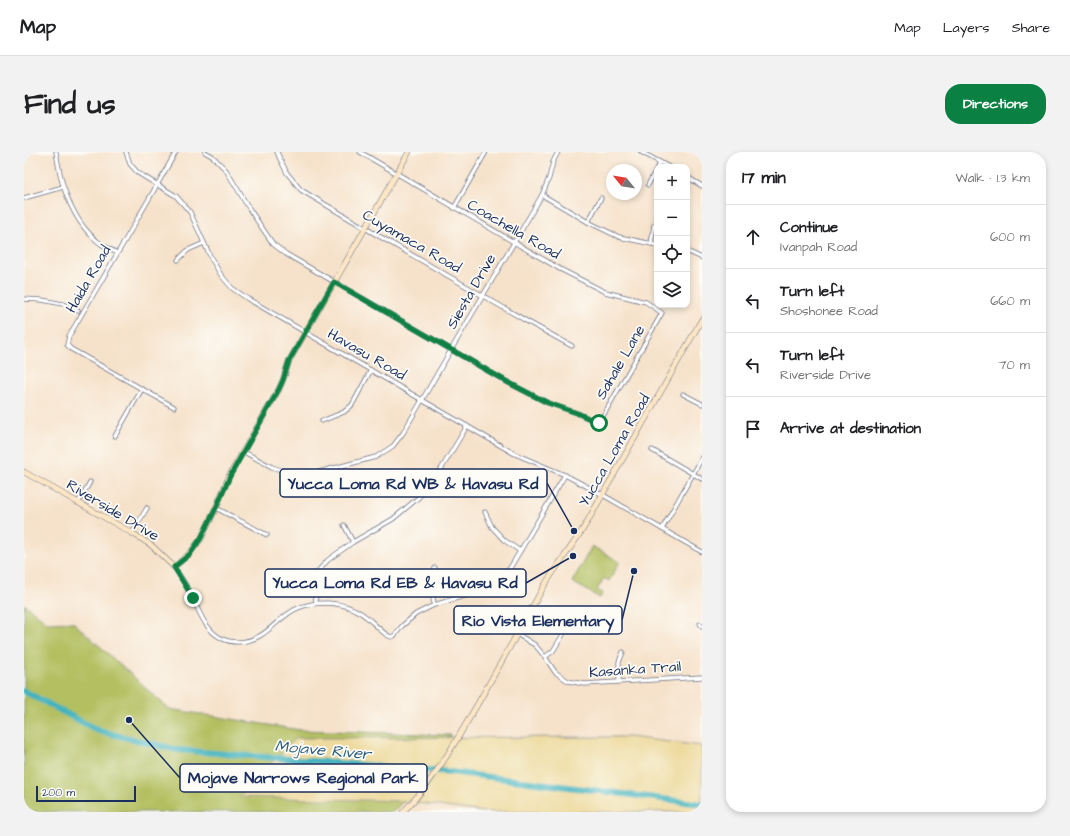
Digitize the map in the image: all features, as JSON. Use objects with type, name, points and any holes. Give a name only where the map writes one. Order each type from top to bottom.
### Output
[{"type":"street","points":[[56,152],[63,187],[73,210],[89,233],[100,243],[117,253]]},
{"type":"street","name":"Havasu Road","points":[[126,152],[130,164],[138,173],[176,196],[190,212],[221,275],[232,288],[248,299],[515,454],[565,475],[702,552]]},
{"type":"street","name":"Haida Road","points":[[174,407],[71,349],[67,345],[69,336],[176,152]]},
{"type":"street","points":[[205,152],[212,156],[226,170],[273,244],[286,254],[451,350]]},
{"type":"street","name":"Cuyamaca Road","points":[[278,152],[287,173],[301,190],[572,346]]},
{"type":"street","name":"Coachella Road","points":[[360,152],[560,269],[605,292],[646,302],[662,313]]},
{"type":"street","points":[[174,567],[190,554],[201,538],[230,476],[279,389],[289,361],[410,152]]},
{"type":"street","points":[[454,208],[486,152]]},
{"type":"street","name":"Siesta Drive","points":[[244,452],[272,467],[293,474],[311,474],[376,456],[393,446],[403,433],[423,400],[542,195],[558,152]]},
{"type":"street","points":[[641,152],[664,164]]},
{"type":"street","points":[[648,184],[660,162]]},
{"type":"street","points":[[690,179],[702,186]]},
{"type":"street","points":[[24,198],[63,187]]},
{"type":"street","points":[[542,195],[588,222],[619,237],[654,245]]},
{"type":"street","points":[[588,222],[601,198]]},
{"type":"street","points":[[651,244],[654,225]]},
{"type":"street","points":[[178,260],[188,250],[204,243]]},
{"type":"street","points":[[690,252],[702,258]]},
{"type":"street","points":[[24,300],[42,300],[64,304],[78,311]]},
{"type":"street","name":"Sahale Lane","points":[[451,350],[548,403],[577,413],[599,423],[662,313]]},
{"type":"street","name":"Yucca Loma Road","points":[[403,812],[420,795],[442,765],[551,575],[574,543],[603,495],[702,320]]},
{"type":"street","points":[[322,420],[344,412],[352,405],[372,370]]},
{"type":"street","points":[[115,436],[142,389]]},
{"type":"street","points":[[683,394],[702,404]]},
{"type":"street","points":[[316,603],[315,583],[318,571],[328,560],[353,542],[393,518],[418,498],[434,481],[467,426]]},
{"type":"street","points":[[652,450],[702,479]]},
{"type":"street","points":[[662,529],[702,458]]},
{"type":"street","name":"Riverside Drive","points":[[24,472],[152,545],[174,567],[193,598],[208,628],[219,637],[232,642],[247,642],[260,637],[282,618],[298,608],[316,603],[328,603],[353,609],[370,620],[386,635],[391,637],[394,636],[416,614],[434,605]]},
{"type":"street","points":[[435,568],[431,584],[434,605],[471,594],[492,584],[510,568],[565,475]]},
{"type":"street","points":[[78,503],[90,482]]},
{"type":"street","points":[[132,533],[147,508]]},
{"type":"street","points":[[216,508],[267,535]]},
{"type":"street","points":[[485,512],[492,527],[504,540],[520,552]]},
{"type":"street","points":[[344,525],[353,542]]},
{"type":"street","points":[[545,657],[553,651],[570,623]]},
{"type":"street","name":"Kasanka Trail","points":[[517,634],[535,645],[556,672],[568,681],[584,684],[702,677]]},
{"type":"street","points":[[619,682],[620,662],[623,652]]},
{"type":"green space","points":[[592,546],[620,562],[609,581],[604,578],[597,590],[603,593],[600,598],[572,582]]},
{"type":"green space","points":[[24,604],[48,623],[73,622],[169,709],[300,730],[451,735],[409,795],[393,812],[24,812]]},
{"type":"sand","points":[[629,737],[702,746],[702,812],[482,812],[404,801],[239,797],[296,738]]},
{"type":"waterway","name":"Mojave River","points":[[24,691],[99,731],[178,750],[451,772],[702,804]]},
{"type":"place","name":"Yucca Loma Rd WB & Havasu Rd","points":[[574,531]]},
{"type":"place","name":"Yucca Loma Rd EB & Havasu Rd","points":[[573,556]]},
{"type":"place","name":"Rio Vista Elementary","points":[[634,571]]},
{"type":"place","name":"Mojave Narrows Regional Park","points":[[129,720]]},
{"type":"route","points":[[193,598],[174,567],[190,554],[201,538],[230,476],[279,389],[289,361],[334,282],[509,383],[548,403],[577,413],[599,423]]}]
